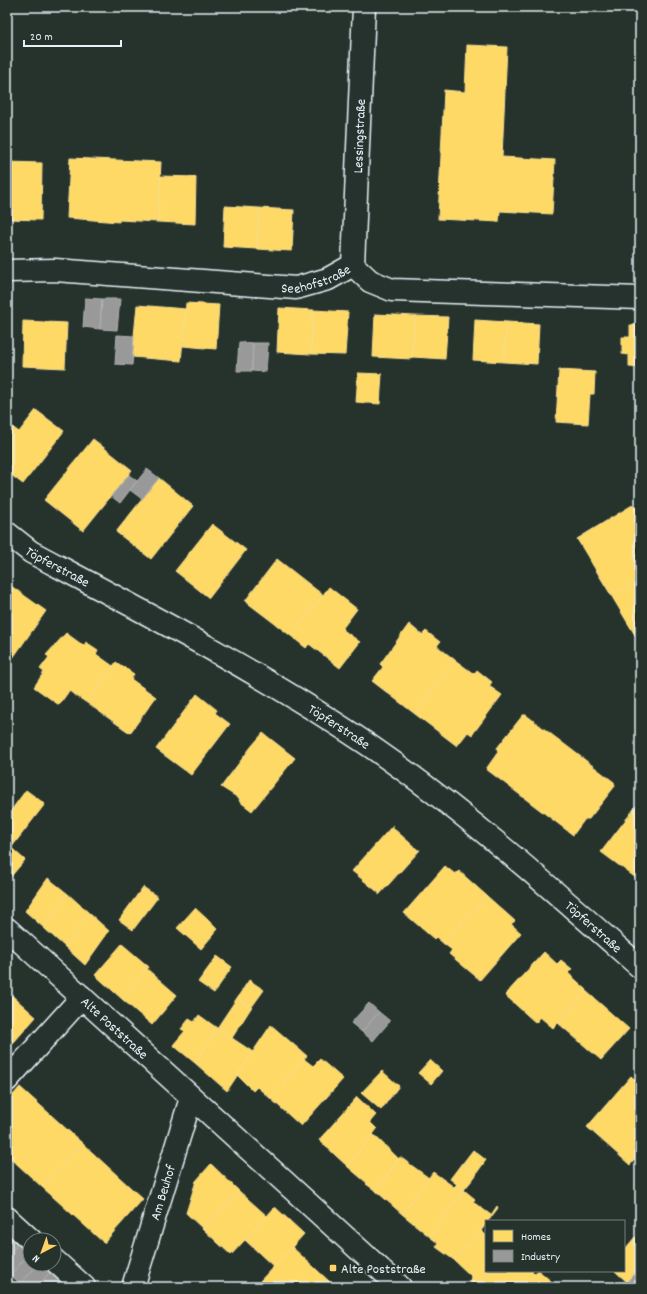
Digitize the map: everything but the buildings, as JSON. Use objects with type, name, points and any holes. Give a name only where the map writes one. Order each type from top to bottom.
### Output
[{"type":"street","name":"Lessingstraße","points":[[353,265],[364,7]]},
{"type":"street","name":"Seehofstraße","points":[[7,271],[55,270],[296,288],[328,278],[353,265],[370,281],[392,290],[640,298]]},
{"type":"street","name":"Töpferstraße","points":[[7,533],[31,552],[220,655],[370,746],[471,821],[519,860],[640,967]]},
{"type":"street","name":"Alte Poststraße","points":[[7,929],[400,1287]]},
{"type":"street","points":[[7,1080],[82,997]]},
{"type":"street","name":"Am Beuhof","points":[[133,1287],[191,1098]]},
{"type":"street","points":[[7,1218],[22,1232]]},
{"type":"street","points":[[62,1267],[84,1287]]},
{"type":"place","name":"Alte Poststraße","points":[[333,1268]]}]
